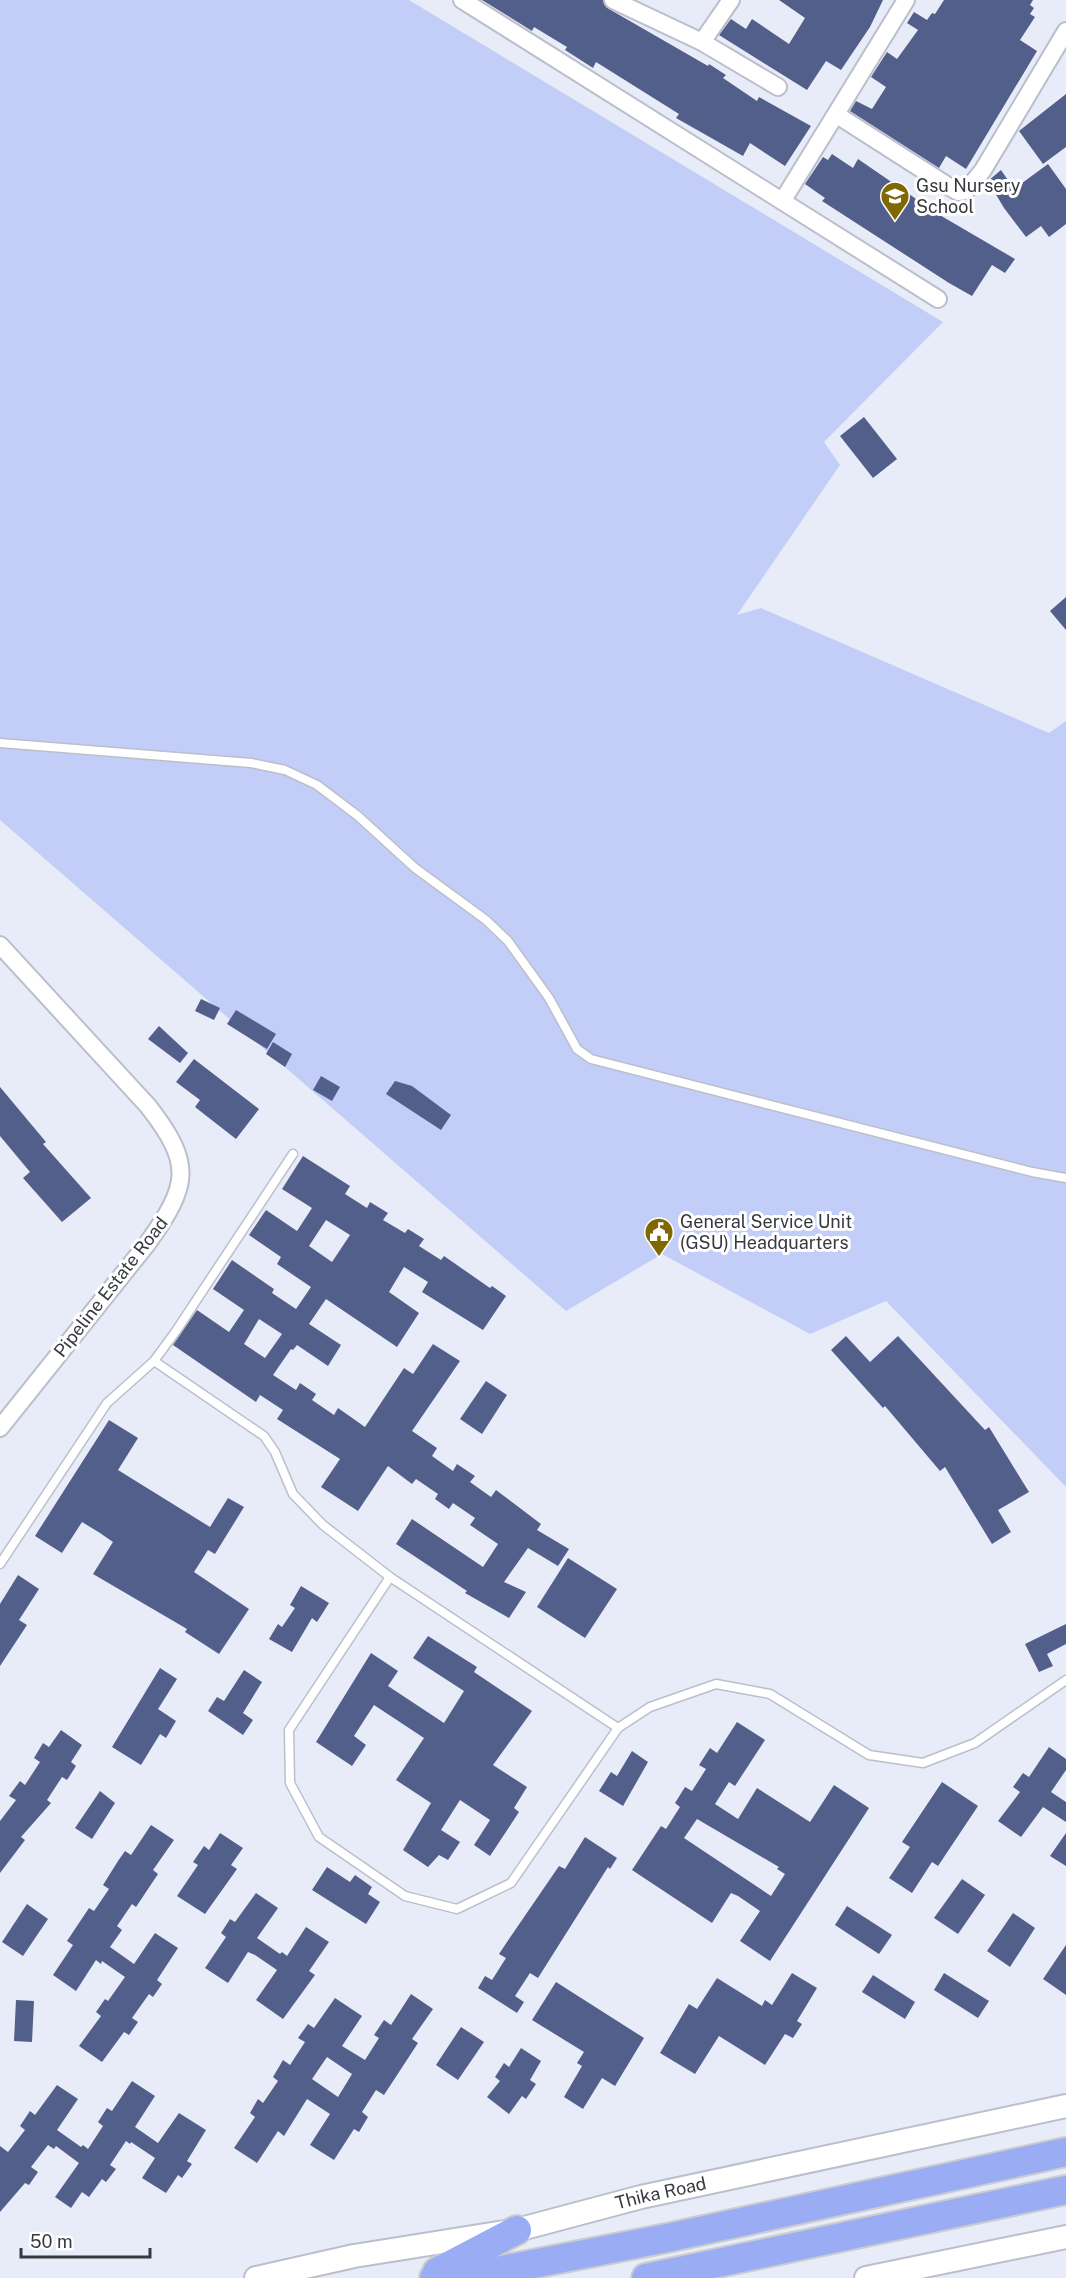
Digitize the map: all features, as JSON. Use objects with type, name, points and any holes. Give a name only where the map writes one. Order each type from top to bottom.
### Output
[{"type":"highway","points":[[434,2278],[486,2272],[667,2238],[1066,2152]]},
{"type":"highway","points":[[646,2278],[1066,2190]]},
{"type":"highway","points":[[424,2278],[517,2230]]},
{"type":"main road","name":"Thika Road","points":[[256,2278],[354,2256],[517,2230],[641,2198],[1066,2106]]},
{"type":"main road","points":[[866,2278],[1066,2237]]},
{"type":"street","points":[[462,0],[938,299]]},
{"type":"street","points":[[613,0],[702,42],[778,87]]},
{"type":"street","points":[[702,42],[731,0]]},
{"type":"street","points":[[783,200],[906,0]]},
{"type":"street","points":[[837,115],[958,192],[966,191],[983,170],[1066,31]]},
{"type":"street","name":"Pipeline Estate Road","points":[[0,945],[148,1106],[168,1131],[178,1152],[182,1176],[169,1213],[126,1271],[0,1428]]},
{"type":"lane","points":[[0,742],[251,763],[285,770],[317,785],[358,816],[415,868],[486,920],[508,941],[549,998],[577,1049],[591,1059],[1020,1169],[1066,1178]]},
{"type":"lane","points":[[0,1564],[107,1403],[154,1361],[278,1180],[293,1154]]},
{"type":"lane","points":[[154,1361],[264,1436],[275,1452],[293,1494],[306,1510],[390,1577],[618,1728]]},
{"type":"lane","points":[[390,1577],[289,1730],[290,1783],[319,1838],[405,1896],[456,1909],[511,1883],[618,1728],[650,1707],[716,1684],[770,1694],[869,1755],[923,1763],[975,1743],[1066,1680]]},
{"type":"shaded area","points":[[0,0],[409,0],[943,322],[824,442],[840,465],[737,615],[761,608],[1049,733],[1066,721],[1066,1487],[886,1301],[810,1334],[662,1254],[566,1311],[0,820]]},
{"type":"building","points":[[482,0],[603,0],[609,9],[726,75],[723,78],[757,101],[759,97],[811,126],[785,166],[750,143],[743,156],[676,118],[679,114],[596,62],[593,68],[565,50],[567,47],[534,27],[532,31]]},
{"type":"building","points":[[779,0],[883,0],[870,27],[841,70],[826,61],[807,90],[719,35],[731,19],[746,29],[752,19],[789,44],[805,18]]},
{"type":"building","points":[[944,0],[1033,0],[1030,5],[1034,8],[1030,14],[1035,17],[1020,40],[1037,51],[966,169],[946,156],[939,168],[850,111],[856,101],[872,109],[886,87],[871,77],[887,52],[897,59],[918,30],[907,23],[914,12],[927,20],[932,13],[935,14]]},
{"type":"building","points":[[1066,94],[1066,147],[1043,164],[1019,131]]},
{"type":"building","points":[[832,154],[853,168],[858,159],[938,214],[1015,259],[1005,273],[992,265],[972,296],[949,283],[822,201],[825,198],[805,184],[823,157],[828,160]]},
{"type":"building","points":[[1048,164],[1066,189],[1066,224],[1049,237],[1041,226],[1026,237],[1004,208],[988,181],[1001,170],[1014,189]]},
{"type":"building","points":[[864,417],[897,459],[873,478],[840,436]]},
{"type":"building","points":[[1066,597],[1066,630],[1050,611]]},
{"type":"building","points":[[201,999],[220,1008],[214,1020],[195,1011]]},
{"type":"building","points":[[236,1010],[276,1034],[267,1049],[227,1024]]},
{"type":"building","points":[[159,1026],[188,1053],[180,1063],[148,1039]]},
{"type":"building","points":[[273,1042],[292,1054],[285,1067],[266,1054]]},
{"type":"building","points":[[194,1059],[259,1109],[236,1139],[195,1107],[200,1100],[176,1082]]},
{"type":"building","points":[[321,1076],[340,1087],[332,1101],[313,1090]]},
{"type":"building","points":[[395,1081],[412,1086],[451,1115],[441,1130],[386,1094]]},
{"type":"building","points":[[0,1087],[46,1142],[43,1144],[91,1198],[62,1222],[23,1178],[30,1172],[0,1136]]},
{"type":"building","points":[[303,1156],[350,1186],[345,1194],[367,1208],[370,1202],[388,1213],[383,1220],[405,1233],[408,1229],[424,1239],[419,1246],[441,1260],[444,1256],[490,1288],[492,1286],[506,1296],[483,1330],[422,1292],[428,1282],[404,1267],[389,1292],[419,1313],[397,1347],[326,1299],[309,1324],[341,1345],[328,1366],[297,1345],[293,1350],[291,1349],[273,1375],[296,1390],[300,1383],[316,1394],[312,1400],[334,1415],[338,1408],[365,1427],[404,1368],[413,1374],[433,1344],[460,1361],[412,1431],[437,1448],[432,1456],[453,1471],[457,1464],[475,1476],[470,1482],[491,1497],[496,1490],[541,1524],[537,1530],[569,1549],[558,1566],[528,1548],[504,1582],[526,1592],[509,1618],[465,1593],[467,1591],[396,1544],[412,1519],[483,1567],[498,1544],[470,1525],[475,1518],[453,1503],[449,1509],[435,1499],[438,1494],[416,1479],[412,1484],[388,1466],[358,1511],[321,1487],[340,1459],[277,1419],[283,1410],[260,1395],[256,1402],[173,1345],[197,1310],[229,1332],[244,1310],[213,1289],[232,1260],[274,1289],[272,1293],[296,1309],[311,1287],[277,1264],[281,1257],[249,1235],[266,1210],[297,1231],[312,1208],[282,1189]],"holes":[[[326,1220],[350,1235],[332,1262],[309,1246]],[[259,1319],[282,1334],[265,1358],[244,1344]]]},
{"type":"building","points":[[846,1336],[870,1362],[898,1336],[985,1430],[989,1427],[1029,1492],[998,1510],[1011,1532],[992,1544],[945,1467],[940,1471],[885,1406],[883,1408],[831,1350]]},
{"type":"building","points":[[486,1381],[507,1395],[482,1434],[460,1419]]},
{"type":"building","points":[[109,1420],[138,1438],[118,1470],[210,1527],[228,1498],[244,1507],[215,1554],[208,1550],[194,1572],[249,1609],[219,1654],[185,1632],[187,1629],[93,1574],[113,1542],[100,1533],[82,1522],[62,1553],[35,1536]]},
{"type":"building","points":[[568,1558],[617,1589],[585,1638],[537,1607]]},
{"type":"building","points":[[18,1575],[39,1589],[19,1620],[27,1625],[0,1666],[0,1604]]},
{"type":"building","points":[[301,1586],[329,1603],[317,1622],[312,1618],[292,1652],[269,1639],[278,1624],[282,1627],[295,1608],[290,1605]]},
{"type":"building","points":[[1066,1624],[1066,1644],[1047,1654],[1053,1666],[1039,1672],[1025,1644]]},
{"type":"building","points":[[428,1636],[477,1667],[474,1672],[532,1711],[493,1765],[527,1787],[514,1808],[519,1812],[490,1856],[474,1845],[490,1820],[460,1800],[441,1830],[460,1842],[448,1860],[439,1855],[428,1867],[403,1850],[431,1803],[396,1780],[424,1738],[374,1705],[354,1736],[366,1745],[352,1766],[316,1742],[371,1653],[398,1671],[388,1686],[444,1723],[464,1691],[413,1658]]},
{"type":"building","points":[[160,1668],[177,1679],[158,1709],[176,1721],[166,1738],[160,1734],[141,1765],[112,1747]]},
{"type":"building","points":[[244,1670],[262,1682],[243,1713],[253,1720],[243,1735],[208,1711],[217,1697],[224,1701]]},
{"type":"building","points":[[737,1722],[765,1740],[735,1786],[729,1782],[715,1804],[738,1819],[757,1788],[810,1822],[834,1785],[869,1808],[770,1961],[740,1941],[760,1911],[738,1896],[731,1893],[712,1923],[632,1870],[661,1826],[666,1829],[680,1807],[675,1803],[685,1787],[692,1791],[706,1769],[699,1765],[710,1748],[717,1753]],"holes":[[[697,1819],[779,1867],[777,1869],[785,1874],[771,1896],[684,1838]]]},
{"type":"building","points":[[61,1730],[82,1745],[71,1762],[76,1766],[67,1780],[62,1777],[47,1800],[51,1803],[21,1837],[25,1840],[0,1873],[0,1821],[16,1800],[9,1796],[20,1781],[25,1785],[40,1762],[34,1758],[43,1743],[49,1747]]},
{"type":"building","points":[[1049,1747],[1066,1759],[1066,1770],[1051,1792],[1066,1802],[1066,1822],[1043,1807],[1021,1837],[998,1821],[1020,1792],[1013,1787],[1023,1773],[1029,1777]]},
{"type":"building","points":[[632,1751],[648,1762],[623,1806],[599,1791],[611,1772],[617,1776]]},
{"type":"building","points":[[942,1782],[978,1806],[938,1866],[932,1862],[912,1893],[889,1878],[910,1847],[902,1842]]},
{"type":"building","points":[[100,1791],[115,1803],[92,1839],[75,1828]]},
{"type":"building","points":[[151,1825],[174,1840],[153,1870],[158,1874],[136,1907],[132,1904],[117,1926],[122,1930],[110,1947],[134,1964],[155,1933],[178,1948],[157,1980],[162,1984],[153,1997],[149,1994],[132,2018],[138,2022],[129,2035],[124,2032],[102,2062],[79,2046],[101,2016],[96,2012],[105,1999],[108,2001],[125,1977],[102,1961],[101,1964],[96,1960],[76,1991],[53,1975],[73,1945],[67,1941],[89,1908],[94,1911],[109,1889],[103,1885],[118,1861],[125,1851],[131,1855]]},
{"type":"building","points":[[220,1833],[243,1848],[231,1865],[237,1869],[205,1914],[177,1896],[198,1865],[193,1862],[204,1846],[209,1850]]},
{"type":"building","points":[[1066,1833],[1066,1866],[1050,1856]]},
{"type":"building","points":[[585,1837],[617,1858],[610,1869],[608,1867],[538,1978],[530,1973],[515,1996],[524,2002],[517,2013],[478,1988],[485,1976],[492,1980],[506,1958],[499,1954],[559,1866],[565,1869]]},
{"type":"building","points":[[327,1867],[350,1882],[355,1875],[372,1887],[368,1894],[380,1902],[366,1924],[312,1890]]},
{"type":"building","points":[[962,1879],[985,1895],[958,1934],[934,1918]]},
{"type":"building","points":[[256,1893],[278,1908],[257,1938],[280,1954],[282,1952],[287,1956],[306,1927],[329,1942],[309,1971],[315,1975],[283,2019],[256,2000],[277,1970],[255,1955],[248,1952],[228,1983],[205,1968],[226,1937],[221,1933],[230,1919],[235,1922]]},
{"type":"building","points":[[27,1904],[48,1919],[23,1956],[2,1942]]},
{"type":"building","points":[[847,1906],[892,1935],[879,1954],[835,1925]]},
{"type":"building","points":[[1013,1913],[1035,1928],[1010,1967],[987,1951]]},
{"type":"building","points":[[1066,1945],[1066,1995],[1043,1979]]},
{"type":"building","points":[[792,1973],[817,1988],[797,2021],[802,2024],[793,2038],[785,2034],[765,2065],[719,2036],[695,2074],[660,2053],[689,2004],[697,2009],[717,1978],[762,2006],[765,2000],[772,2005]]},
{"type":"building","points":[[944,1973],[989,2001],[978,2018],[934,1990]]},
{"type":"building","points":[[873,1975],[915,2002],[905,2019],[862,1992]]},
{"type":"building","points":[[556,1982],[644,2038],[615,2086],[602,2078],[583,2109],[564,2097],[582,2066],[577,2063],[584,2052],[532,2020]]},
{"type":"building","points":[[411,1994],[433,2009],[412,2039],[418,2043],[384,2095],[376,2090],[362,2112],[368,2117],[359,2132],[354,2129],[334,2160],[310,2145],[330,2114],[307,2099],[284,2136],[278,2131],[257,2163],[234,2148],[255,2117],[250,2113],[258,2099],[263,2103],[278,2081],[273,2077],[283,2060],[290,2065],[305,2042],[298,2038],[308,2024],[314,2028],[335,1998],[362,2016],[342,2046],[365,2060],[379,2038],[374,2035],[384,2020],[391,2025]],"holes":[[[327,2057],[352,2074],[338,2097],[312,2079]]]},
{"type":"building","points":[[16,2000],[34,2001],[32,2042],[14,2041]]},
{"type":"building","points":[[461,2027],[484,2042],[458,2080],[436,2065]]},
{"type":"building","points":[[521,2048],[541,2061],[530,2080],[536,2084],[526,2099],[522,2096],[509,2114],[487,2097],[500,2081],[495,2077],[504,2063],[509,2067]]},
{"type":"building","points":[[132,2081],[155,2096],[135,2127],[158,2143],[179,2113],[206,2130],[187,2161],[192,2164],[182,2178],[178,2175],[166,2193],[142,2178],[155,2158],[126,2141],[110,2165],[116,2169],[106,2182],[102,2179],[89,2197],[82,2192],[71,2208],[55,2197],[79,2163],[56,2146],[54,2149],[48,2145],[31,2167],[38,2172],[29,2185],[25,2183],[0,2212],[0,2146],[8,2152],[25,2130],[20,2126],[30,2111],[35,2115],[57,2085],[78,2099],[57,2130],[81,2147],[83,2145],[88,2149],[103,2126],[98,2122],[107,2108],[112,2111]]},
{"type":"place","name":"Gsu Nursery School","points":[[895,222]]},
{"type":"place","name":"General Service Unit (GSU) Headquarters","points":[[659,1258]]}]
